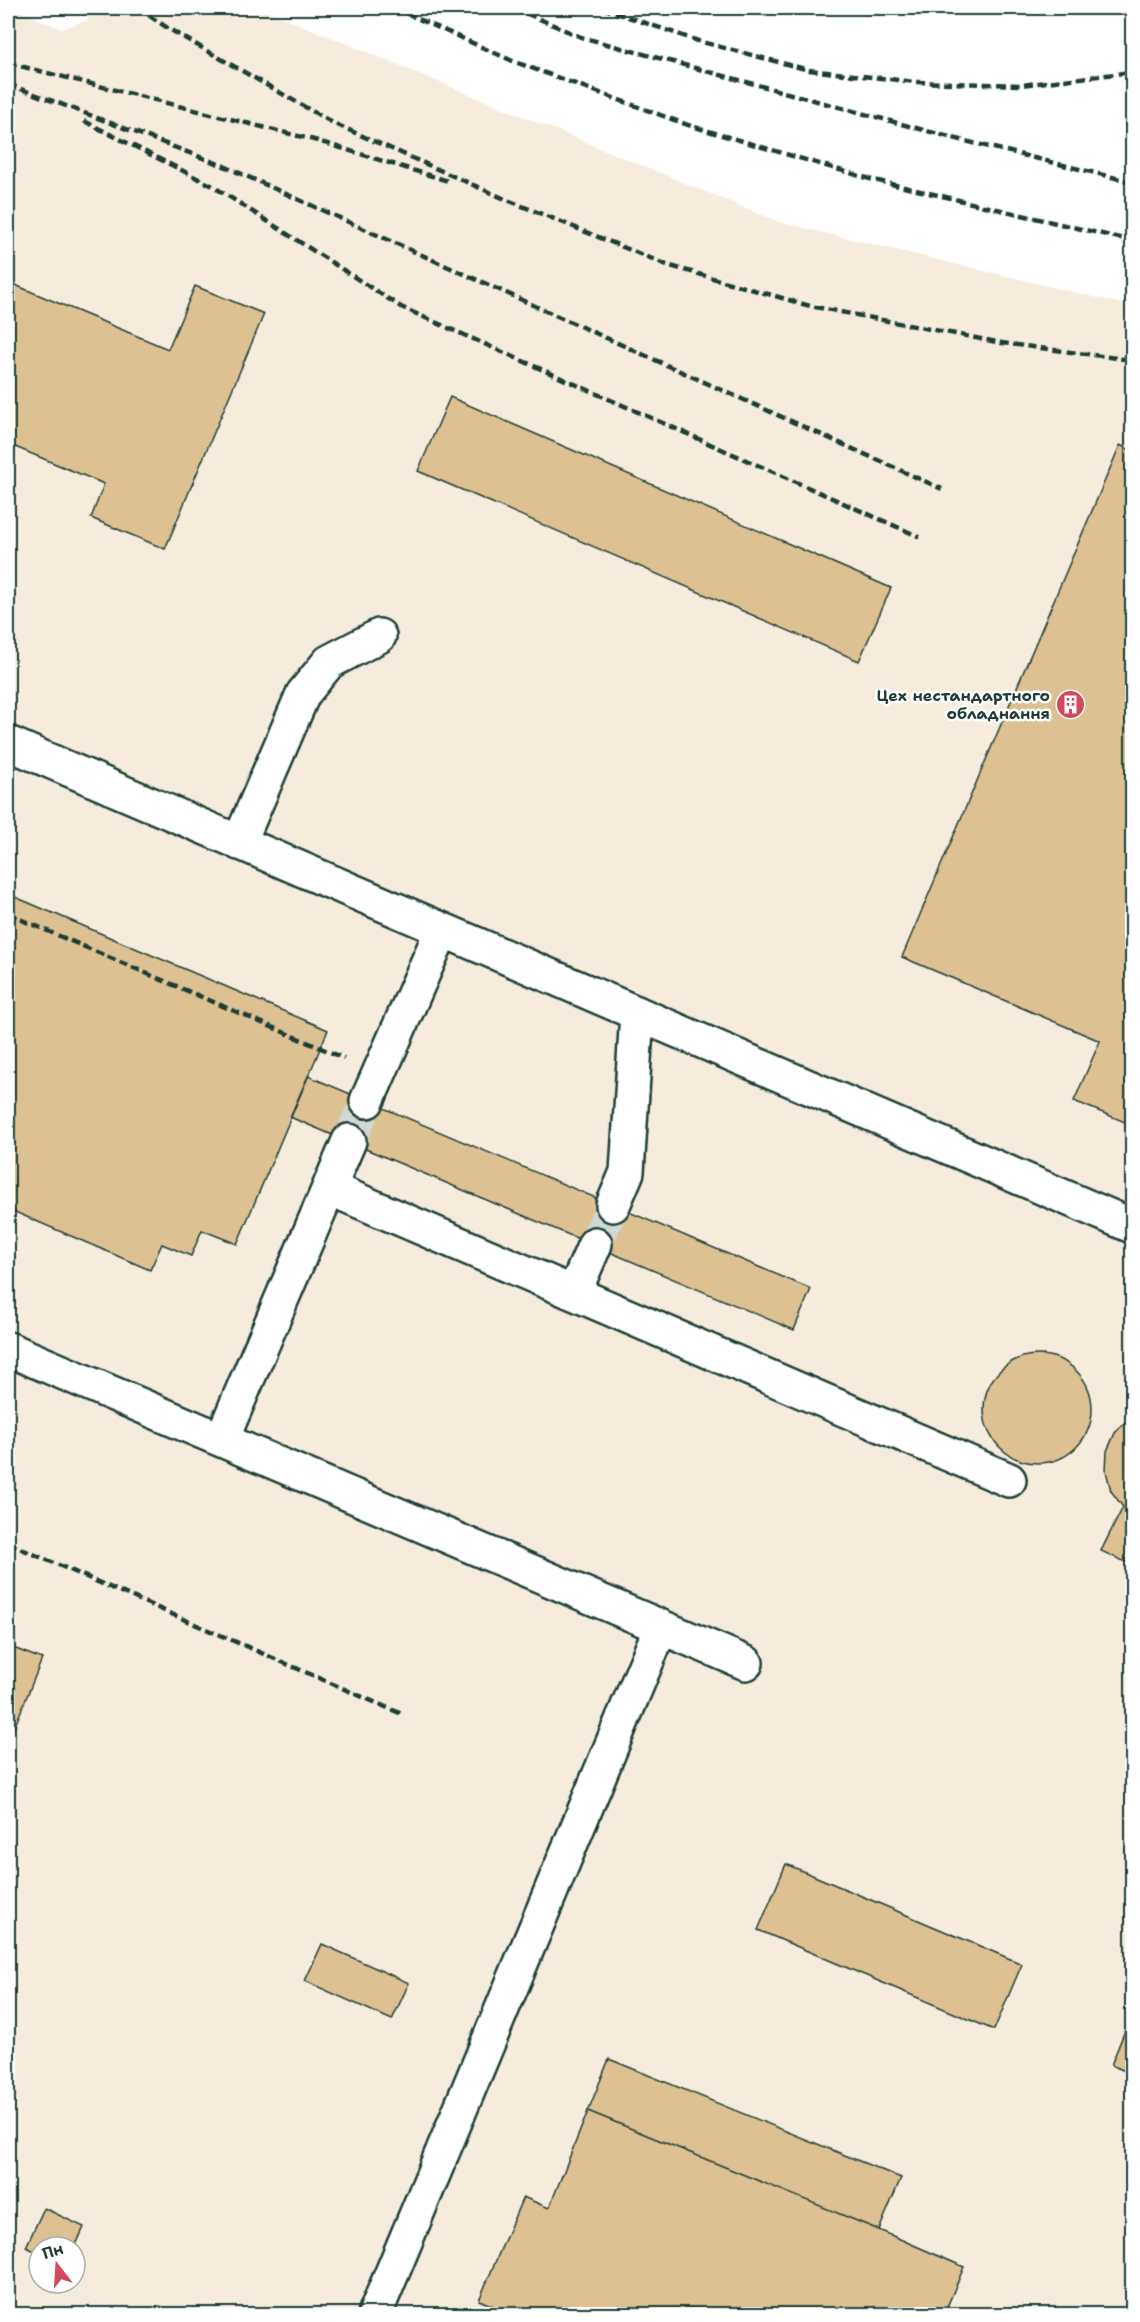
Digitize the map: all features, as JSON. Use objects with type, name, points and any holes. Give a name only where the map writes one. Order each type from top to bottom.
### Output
[{"type":"lane","points":[[239,843],[303,694],[328,662],[379,636]]},
{"type":"lane","points":[[8,743],[1132,1226]]},
{"type":"lane","points":[[367,1101],[442,930]]},
{"type":"lane","points":[[613,1205],[627,1172],[637,1013]]},
{"type":"lane","points":[[222,1440],[349,1141]]},
{"type":"lane","points":[[329,1188],[1009,1480]]},
{"type":"lane","points":[[574,1293],[595,1244]]},
{"type":"lane","points":[[8,1349],[746,1663]]},
{"type":"lane","points":[[375,2314],[661,1627]]},
{"type":"shaded area","points":[[8,8],[62,29],[87,20],[92,8],[260,8],[779,222],[1132,306],[1132,2314],[8,2314]]},
{"type":"building","points":[[8,282],[168,349],[195,286],[264,314],[165,549],[91,518],[104,484],[8,444]]},
{"type":"building","points":[[450,397],[891,588],[859,661],[418,471]]},
{"type":"building","name":"Цех нестандартного обладнання","points":[[1120,445],[1132,451],[1132,1125],[1074,1101],[1100,1041],[902,957]]},
{"type":"building","points":[[8,894],[328,1030],[237,1244],[202,1230],[191,1256],[162,1244],[150,1270],[8,1209]]},
{"type":"building","points":[[308,1076],[811,1289],[794,1330],[290,1117]]},
{"type":"building","points":[[1038,1355],[1059,1359],[1076,1371],[1088,1388],[1092,1409],[1088,1430],[1076,1447],[1059,1459],[1038,1463],[1017,1459],[1000,1447],[988,1430],[984,1409],[988,1388],[1000,1371],[1017,1359]]},
{"type":"building","points":[[1132,1415],[1132,1565],[1101,1551],[1123,1507],[1111,1491],[1106,1471],[1107,1451],[1115,1433]]},
{"type":"building","points":[[8,1646],[42,1659],[8,1743]]},
{"type":"building","points":[[786,1864],[1022,1964],[994,2030],[758,1930]]},
{"type":"building","points":[[322,1944],[409,1983],[392,2020],[305,1981]]},
{"type":"building","points":[[1132,2013],[1132,2074],[1111,2065]]},
{"type":"building","points":[[609,2059],[901,2178],[879,2230],[588,2111]]},
{"type":"building","points":[[588,2111],[964,2267],[944,2314],[512,2314],[479,2300],[523,2197],[549,2208]]},
{"type":"building","points":[[44,2208],[84,2227],[80,2235],[32,2235]]},
{"type":"tunnel","points":[[349,1141],[367,1101]]},
{"type":"tunnel","points":[[595,1244],[613,1205]]},
{"type":"railway","points":[[138,8],[169,29],[333,123],[505,199],[667,265],[810,306],[1002,343],[1132,360]]},
{"type":"railway","points":[[394,8],[515,62],[688,125],[870,179],[1132,241]]},
{"type":"railway","points":[[514,8],[581,37],[953,138],[1132,182]]},
{"type":"railway","points":[[602,8],[698,41],[809,70],[915,82],[1021,85],[1132,72]]},
{"type":"railway","points":[[8,63],[318,141],[448,181]]},
{"type":"railway","points":[[8,84],[224,166],[942,489]]},
{"type":"railway","points":[[84,121],[211,185],[401,307],[920,537]]},
{"type":"railway","points":[[8,914],[344,1058]]},
{"type":"railway","points":[[8,1543],[402,1714]]},
{"type":"place","name":"Цех нестандартного обладнання","points":[[1071,704]]}]
